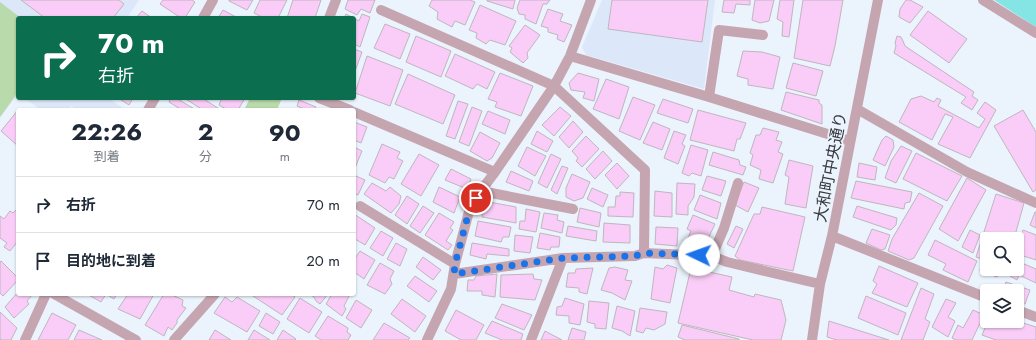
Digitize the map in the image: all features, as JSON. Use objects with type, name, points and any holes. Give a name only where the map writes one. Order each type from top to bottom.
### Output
[{"type":"street","points":[[204,16],[212,0]]},
{"type":"street","points":[[330,16],[336,0]]},
{"type":"street","points":[[427,340],[451,289],[454,269],[471,204],[495,172],[554,86],[570,56],[591,0]]},
{"type":"street","name":"大和町中央通り","points":[[812,340],[820,284],[832,236],[878,0]]},
{"type":"street","points":[[983,0],[1036,33]]},
{"type":"street","points":[[381,10],[554,86],[645,170],[644,253]]},
{"type":"street","points":[[708,97],[719,30],[764,35]]},
{"type":"street","points":[[570,56],[708,97],[850,142]]},
{"type":"street","points":[[324,100],[345,108]]},
{"type":"street","points":[[857,109],[967,172],[1036,202]]},
{"type":"street","points":[[356,113],[495,172]]},
{"type":"street","points":[[712,256],[724,228],[738,183]]},
{"type":"street","points":[[481,191],[573,209]]},
{"type":"street","points":[[360,206],[454,269],[563,258],[635,256],[644,253],[712,256],[727,262],[820,284]]},
{"type":"street","points":[[832,236],[980,295]]},
{"type":"street","points":[[531,340],[563,258]]},
{"type":"street","points":[[25,340],[45,296]]},
{"type":"street","points":[[58,296],[136,340]]},
{"type":"street","points":[[174,340],[213,296]]},
{"type":"street","points":[[1024,313],[1036,317]]},
{"type":"shaded area","points":[[0,0],[139,0],[128,16],[16,16],[16,97],[0,118]]},
{"type":"shaded area","points":[[602,0],[715,0],[704,89],[586,55],[582,47]]},
{"type":"shaded area","points":[[27,100],[111,100],[123,108],[74,108],[71,106],[70,108],[38,108]]},
{"type":"green space","points":[[0,2],[18,16],[16,16],[16,95],[0,117]]},
{"type":"green space","points":[[249,100],[281,100],[278,108],[245,108]]},
{"type":"water","points":[[994,0],[1036,0],[1036,27]]},
{"type":"building","points":[[21,0],[119,0],[124,4],[115,16],[42,16]]},
{"type":"building","points":[[163,0],[192,0],[195,2],[186,16],[178,16],[160,4]]},
{"type":"building","points":[[229,0],[253,0],[247,10]]},
{"type":"building","points":[[260,0],[287,0],[279,16],[260,16],[254,13]]},
{"type":"building","points":[[293,0],[321,0],[316,16],[288,16]]},
{"type":"building","points":[[348,0],[375,0],[370,13],[361,9],[357,15],[345,9]]},
{"type":"building","points":[[432,0],[470,0],[475,2],[465,25],[455,21],[452,27],[437,19],[438,12],[429,6]]},
{"type":"building","points":[[487,0],[515,0],[513,9]]},
{"type":"building","points":[[520,0],[550,0],[547,4],[543,4],[536,24],[525,19],[525,15],[519,14],[517,8]]},
{"type":"building","points":[[612,0],[708,0],[702,42],[608,29]]},
{"type":"building","points":[[724,0],[750,0],[750,5],[736,4],[734,13],[722,12]]},
{"type":"building","points":[[755,0],[774,0],[769,21],[760,23],[752,20]]},
{"type":"building","points":[[780,0],[794,0],[789,37],[782,36],[783,22],[777,19]]},
{"type":"building","points":[[803,0],[843,0],[830,66],[794,58]]},
{"type":"building","points":[[906,0],[910,0],[923,7],[910,23],[899,17],[900,9]]},
{"type":"building","points":[[480,5],[516,21],[505,45],[490,40],[486,44],[476,38],[477,33],[469,30]]},
{"type":"building","points":[[548,9],[563,14],[560,21],[572,25],[564,42],[557,39],[558,35],[548,32],[548,28],[541,26]]},
{"type":"building","points":[[223,10],[234,16],[219,16]]},
{"type":"building","points":[[142,11],[149,16],[138,16]]},
{"type":"building","points":[[928,11],[967,39],[949,63],[910,35]]},
{"type":"building","points":[[362,14],[370,17],[360,47],[356,45],[356,19],[359,21]]},
{"type":"building","points":[[385,24],[410,34],[400,59],[374,48]]},
{"type":"building","points":[[525,25],[540,35],[527,53],[528,58],[523,63],[510,52],[512,48],[509,46]]},
{"type":"building","points":[[416,36],[451,51],[441,77],[406,62]]},
{"type":"building","points":[[897,36],[901,37],[905,46],[974,92],[972,96],[978,100],[972,110],[961,103],[966,97],[894,53]]},
{"type":"building","points":[[356,50],[362,52],[356,68]]},
{"type":"building","points":[[743,51],[762,52],[780,57],[773,89],[748,85],[748,79],[737,76]]},
{"type":"building","points":[[455,54],[495,72],[487,89],[477,84],[473,89],[445,76]]},
{"type":"building","points":[[367,56],[403,70],[390,106],[356,93]]},
{"type":"building","points":[[793,63],[823,71],[816,96],[786,88]]},
{"type":"building","points":[[500,73],[533,86],[521,116],[495,107],[497,102],[488,99]]},
{"type":"building","points":[[578,73],[599,79],[594,101],[583,98],[585,92],[571,90],[569,83]]},
{"type":"building","points":[[408,74],[455,95],[443,124],[395,104]]},
{"type":"building","points":[[606,79],[629,87],[619,119],[593,109]]},
{"type":"building","points":[[786,92],[819,100],[819,103],[822,105],[822,124],[781,110]]},
{"type":"building","points":[[921,96],[934,102],[937,98],[941,100],[938,106],[979,128],[985,119],[977,113],[985,102],[996,110],[970,158],[938,144],[953,117],[945,114],[932,140],[899,122],[911,99]]},
{"type":"building","points":[[633,97],[655,105],[640,140],[619,131]]},
{"type":"building","points":[[663,99],[693,109],[688,123],[657,113]]},
{"type":"building","points":[[121,100],[132,100],[129,105]]},
{"type":"building","points":[[170,100],[179,100],[193,108],[179,108],[169,102]]},
{"type":"building","points":[[187,100],[205,100],[218,108],[200,108]]},
{"type":"building","points":[[221,100],[244,100],[239,108],[224,108],[219,105]]},
{"type":"building","points":[[299,100],[316,107],[302,108],[297,106]]},
{"type":"building","points":[[458,101],[468,104],[455,139],[446,136]]},
{"type":"building","points":[[472,107],[482,111],[469,146],[459,142]]},
{"type":"building","points":[[560,107],[571,116],[554,136],[542,125]]},
{"type":"building","points":[[698,110],[746,123],[740,139],[737,139],[734,151],[690,140]]},
{"type":"building","points":[[1023,110],[1036,132],[1036,190],[1033,192],[994,126]]},
{"type":"building","points":[[488,111],[510,120],[505,134],[482,124]]},
{"type":"building","points":[[16,112],[16,144],[1,131]]},
{"type":"building","points":[[573,121],[583,132],[569,148],[559,137]]},
{"type":"building","points":[[653,122],[670,129],[662,150],[643,143]]},
{"type":"building","points":[[356,123],[367,127],[361,143],[356,141]]},
{"type":"building","points":[[763,128],[779,132],[776,140],[782,142],[778,152],[783,154],[773,183],[759,179],[761,170],[750,165],[753,155],[750,153],[756,135],[760,135]]},
{"type":"building","points":[[537,131],[553,141],[547,152],[531,144]]},
{"type":"building","points":[[674,131],[686,135],[682,144],[685,146],[678,164],[664,158]]},
{"type":"building","points":[[480,132],[500,143],[492,158],[487,161],[470,151]]},
{"type":"building","points":[[586,136],[599,149],[582,167],[576,161],[578,158],[572,151]]},
{"type":"building","points":[[886,136],[893,140],[894,147],[885,166],[873,160],[882,140]]},
{"type":"building","points":[[382,144],[400,152],[397,158],[403,161],[394,179],[389,177],[385,183],[369,175]]},
{"type":"building","points":[[691,145],[708,150],[701,176],[692,173],[689,176],[682,173]]},
{"type":"building","points":[[901,146],[912,151],[896,183],[885,178],[891,161]]},
{"type":"building","points":[[527,147],[546,156],[535,176],[518,166]]},
{"type":"building","points":[[356,148],[362,151],[356,166]]},
{"type":"building","points":[[603,151],[612,161],[595,179],[586,169]]},
{"type":"building","points":[[713,152],[739,160],[740,165],[746,167],[743,175],[709,165]]},
{"type":"building","points":[[916,153],[962,176],[947,201],[903,179]]},
{"type":"building","points":[[419,154],[439,165],[421,196],[401,184]]},
{"type":"building","points":[[551,154],[561,159],[547,188],[538,183]]},
{"type":"building","points":[[789,160],[813,166],[806,208],[785,204],[789,177],[785,175]]},
{"type":"building","points":[[617,163],[629,176],[617,189],[605,175]]},
{"type":"building","points":[[859,163],[877,167],[875,180],[857,177]]},
{"type":"building","points":[[562,166],[568,168],[557,194],[551,190]]},
{"type":"building","points":[[451,169],[471,179],[467,189],[445,180]]},
{"type":"building","points":[[511,171],[533,181],[529,191],[506,182]]},
{"type":"building","points":[[572,174],[590,182],[583,198],[574,201],[566,197],[566,188]]},
{"type":"building","points":[[356,176],[365,180],[358,195],[356,194]]},
{"type":"building","points":[[707,176],[726,181],[721,196],[702,190]]},
{"type":"building","points":[[967,178],[986,190],[958,241],[939,229]]},
{"type":"building","points":[[856,181],[912,192],[910,202],[905,203],[904,209],[851,198]]},
{"type":"building","points":[[744,182],[759,188],[748,212],[735,205]]},
{"type":"building","points":[[372,183],[386,191],[390,187],[401,196],[399,204],[391,213],[364,194]]},
{"type":"building","points":[[677,183],[695,184],[694,197],[688,206],[688,215],[676,214]]},
{"type":"building","points":[[439,187],[460,197],[454,213],[433,202]]},
{"type":"building","points":[[592,188],[608,195],[603,207],[587,199]]},
{"type":"building","points":[[655,191],[672,193],[672,217],[654,216]]},
{"type":"building","points":[[620,192],[634,193],[633,217],[608,216],[608,207],[615,207],[616,196],[620,196]]},
{"type":"building","points":[[919,193],[943,206],[914,258],[909,260],[888,251],[892,239]]},
{"type":"building","points":[[996,194],[1024,203],[1016,232],[984,232]]},
{"type":"building","points":[[700,195],[721,203],[717,219],[694,210]]},
{"type":"building","points":[[407,196],[419,204],[407,224],[395,215]]},
{"type":"building","points":[[489,202],[516,207],[516,223],[482,217],[484,205]]},
{"type":"building","points":[[423,206],[434,213],[420,233],[410,226]]},
{"type":"building","points":[[857,206],[897,218],[896,225],[891,230],[853,217]]},
{"type":"building","points":[[762,207],[805,217],[793,271],[740,260],[735,256],[754,214],[760,214]]},
{"type":"building","points":[[580,208],[601,213],[599,227],[577,222]]},
{"type":"building","points":[[526,209],[540,212],[536,232],[519,229],[520,221],[525,221]]},
{"type":"building","points":[[16,210],[16,244],[10,251],[4,247],[7,243],[0,238],[0,216],[4,219],[10,211],[13,213]]},
{"type":"building","points":[[1036,212],[1036,228],[1030,225]]},
{"type":"building","points":[[439,213],[454,222],[450,228],[453,230],[446,241],[452,245],[448,250],[425,235]]},
{"type":"building","points":[[544,213],[558,215],[557,220],[564,222],[562,233],[541,228]]},
{"type":"building","points":[[356,215],[375,228],[365,245],[356,240]]},
{"type":"building","points":[[693,215],[715,224],[704,247],[687,240],[691,231],[687,229]]},
{"type":"building","points":[[478,221],[511,227],[509,237],[503,237],[501,242],[475,236]]},
{"type":"building","points":[[604,223],[630,225],[630,243],[603,242]]},
{"type":"building","points":[[568,226],[597,231],[596,241],[566,236]]},
{"type":"building","points":[[736,226],[743,229],[734,248],[727,244]]},
{"type":"building","points":[[656,227],[678,228],[677,246],[655,244]]},
{"type":"building","points":[[872,229],[890,235],[885,249],[881,250],[866,243]]},
{"type":"building","points":[[970,230],[980,235],[973,253],[962,247]]},
{"type":"building","points":[[1023,230],[1036,235],[1036,260],[1024,256],[1024,232],[1022,232]]},
{"type":"building","points":[[381,231],[393,238],[383,256],[370,248]]},
{"type":"building","points":[[540,233],[560,237],[559,247],[551,247],[550,250],[537,248]]},
{"type":"building","points":[[515,235],[533,237],[530,253],[514,251]]},
{"type":"building","points":[[935,240],[977,261],[968,282],[943,270],[946,264],[928,255]]},
{"type":"building","points":[[396,243],[407,249],[400,266],[387,259]]},
{"type":"building","points":[[472,243],[509,249],[509,256],[487,254],[486,259],[470,255]]},
{"type":"building","points":[[980,244],[980,258],[976,257]]},
{"type":"building","points":[[360,251],[375,260],[364,279],[356,273],[356,257]]},
{"type":"building","points":[[423,257],[441,270],[433,280],[416,267]]},
{"type":"building","points":[[1,261],[16,276],[16,282],[3,296],[0,293]]},
{"type":"building","points":[[380,263],[394,271],[390,279],[392,284],[385,294],[367,285]]},
{"type":"building","points":[[1024,264],[1036,269],[1036,283],[1021,276],[1024,276]]},
{"type":"building","points":[[667,265],[677,268],[670,303],[651,299],[655,267],[663,269]]},
{"type":"building","points":[[879,266],[918,283],[907,307],[872,293],[877,284],[873,281]]},
{"type":"building","points":[[615,267],[628,270],[625,280],[632,281],[625,300],[612,293],[601,290],[609,268]]},
{"type":"building","points":[[593,268],[587,294],[579,292],[579,288],[566,287],[568,273],[575,273],[576,269]]},
{"type":"building","points":[[691,268],[732,277],[729,290],[754,297],[755,294],[781,300],[786,320],[781,340],[753,340],[678,323]]},
{"type":"building","points":[[497,274],[495,297],[482,295],[482,291],[467,291],[468,280],[474,280],[476,276]]},
{"type":"building","points":[[533,274],[534,279],[542,280],[535,300],[500,297],[501,275]]},
{"type":"building","points":[[415,276],[437,291],[429,302],[407,286]]},
{"type":"building","points":[[1010,276],[1019,276],[1017,280]]},
{"type":"building","points":[[921,288],[934,294],[925,319],[930,322],[923,340],[901,340]]},
{"type":"building","points":[[1024,288],[1030,290],[1024,304]]},
{"type":"building","points":[[16,294],[16,296],[31,296],[27,301],[29,304],[14,318],[5,307]]},
{"type":"building","points":[[90,296],[105,296],[101,302]]},
{"type":"building","points":[[127,296],[153,296],[140,319],[118,309]]},
{"type":"building","points":[[163,296],[174,296],[183,300],[182,306],[186,308],[172,330],[168,327],[164,336],[145,325]]},
{"type":"building","points":[[253,296],[294,296],[295,297],[282,315]]},
{"type":"building","points":[[312,296],[326,296],[320,304]]},
{"type":"building","points":[[331,296],[349,296],[344,306],[346,309],[342,316],[326,304]]},
{"type":"building","points":[[866,296],[906,313],[898,335],[858,318]]},
{"type":"building","points":[[225,297],[232,302],[237,297],[260,311],[247,332],[214,313]]},
{"type":"building","points":[[300,298],[322,312],[309,333],[287,319]]},
{"type":"building","points":[[565,298],[584,304],[580,325],[569,323],[569,316],[556,315],[557,307],[562,306]]},
{"type":"building","points":[[402,299],[426,316],[415,332],[391,314]]},
{"type":"building","points":[[946,299],[956,303],[948,317],[955,321],[948,337],[932,327]]},
{"type":"building","points":[[356,300],[372,310],[361,328],[346,318]]},
{"type":"building","points":[[589,301],[609,303],[606,329],[595,328],[595,324],[587,322]]},
{"type":"building","points":[[502,304],[532,315],[524,330],[495,318]]},
{"type":"building","points":[[617,306],[635,311],[630,336],[622,331],[612,328]]},
{"type":"building","points":[[640,308],[667,312],[665,324],[654,330],[646,328],[643,333],[636,331]]},
{"type":"building","points":[[456,310],[484,325],[476,340],[461,340],[445,331]]},
{"type":"building","points":[[973,310],[980,313],[980,323],[972,340],[956,340],[952,338],[958,325],[963,328]]},
{"type":"building","points":[[0,312],[17,328],[11,340],[0,339]]},
{"type":"building","points":[[52,313],[76,325],[68,340],[38,340]]},
{"type":"building","points":[[266,313],[280,322],[273,334],[259,326]]},
{"type":"building","points":[[328,316],[348,328],[347,332],[351,335],[348,340],[321,340],[315,336]]},
{"type":"building","points":[[492,321],[523,334],[521,340],[502,340],[485,333]]},
{"type":"building","points":[[829,321],[889,340],[837,340],[827,337]]},
{"type":"building","points":[[384,323],[410,338],[408,340],[373,340]]},
{"type":"building","points":[[1024,323],[1036,327],[1036,340],[996,340],[982,335],[985,328],[1024,328]]},
{"type":"building","points":[[682,325],[739,340],[685,340],[678,337]]},
{"type":"building","points":[[572,328],[586,332],[584,340],[568,340]]},
{"type":"building","points":[[79,330],[102,340],[74,340]]},
{"type":"building","points":[[215,330],[231,340],[209,340]]},
{"type":"building","points":[[254,330],[270,340],[248,340]]},
{"type":"building","points":[[283,330],[296,339],[277,340]]},
{"type":"building","points":[[545,331],[562,340],[541,340]]},
{"type":"route","points":[[476,198],[471,204],[455,264],[454,274],[563,258],[635,256],[644,253],[699,255]]}]
